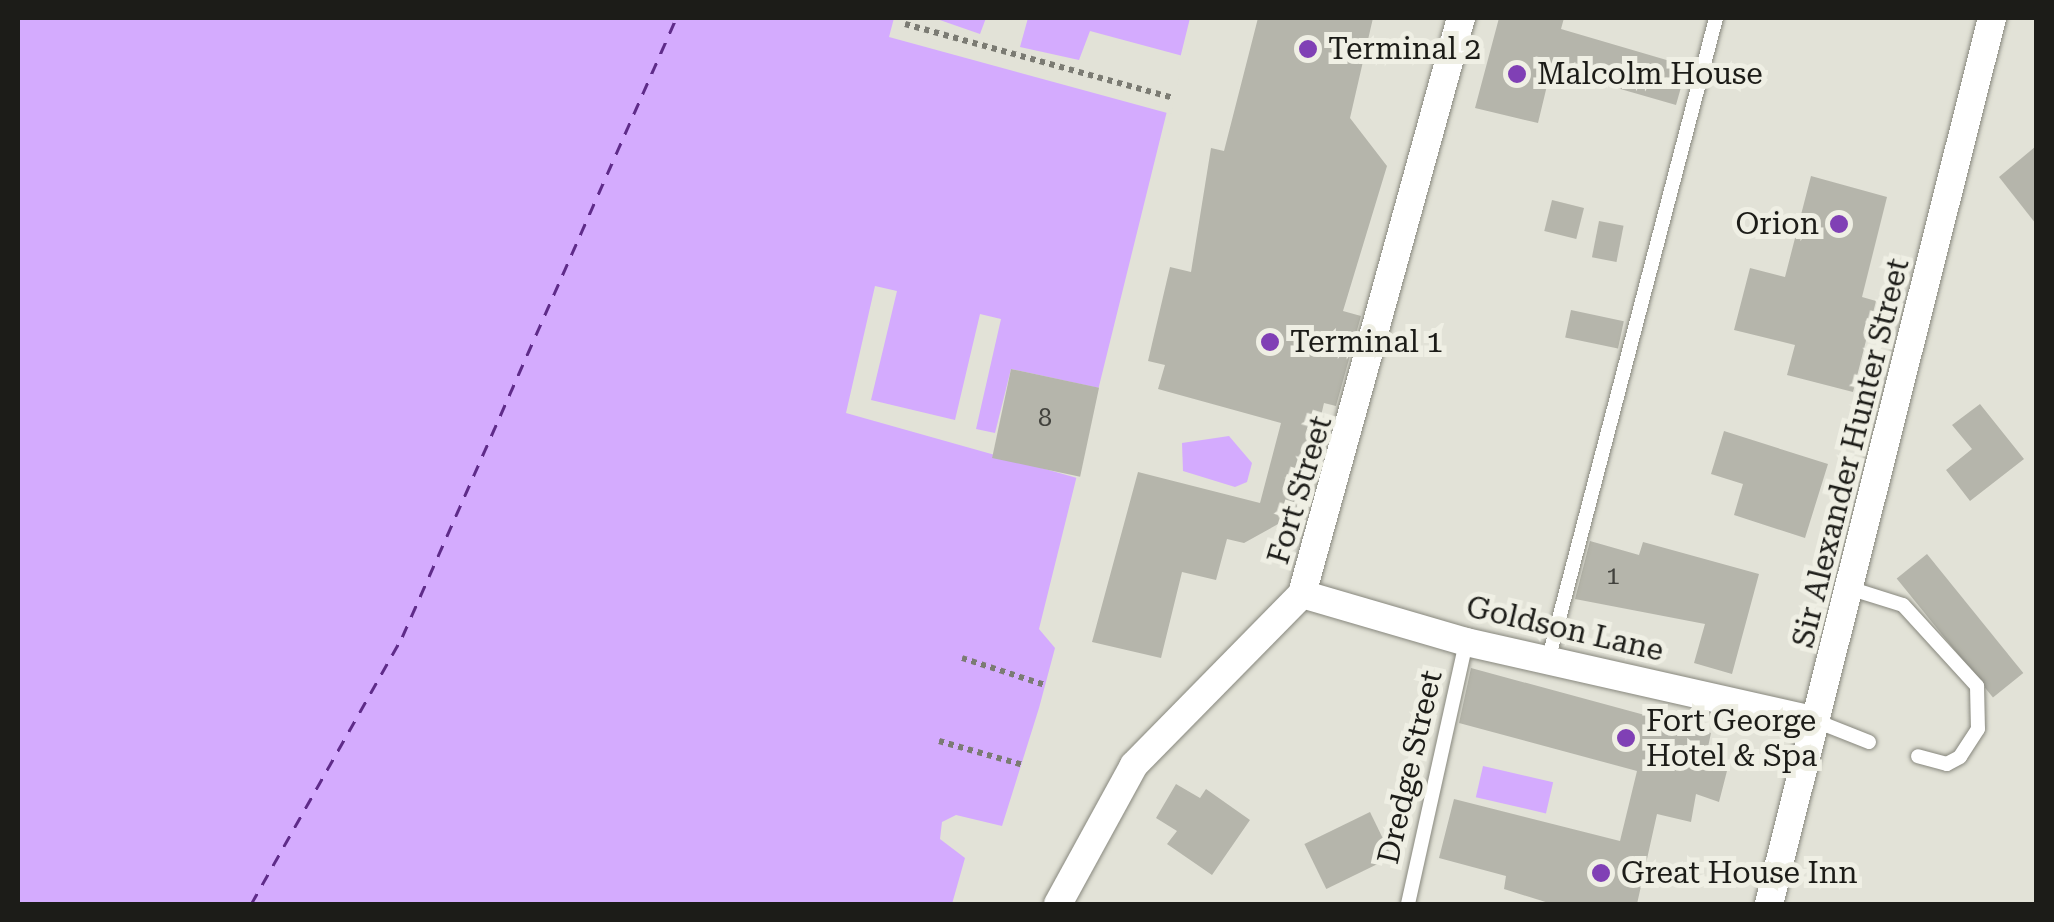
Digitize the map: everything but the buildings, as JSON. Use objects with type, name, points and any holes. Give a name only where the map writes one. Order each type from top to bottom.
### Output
[{"type":"street","name":"Fort Street","points":[[1058,904],[1134,766],[1302,594],[1461,18]]},
{"type":"street","name":"Sir Alexander Hunter Street","points":[[1769,904],[1852,589],[1992,18]]},
{"type":"street","name":"Goldson Lane","points":[[1302,594],[1466,642],[1549,657],[1816,720]]},
{"type":"lane","points":[[1549,657],[1716,18]]},
{"type":"lane","points":[[1852,589],[1903,605],[1977,686],[1978,729],[1960,757],[1946,764],[1918,756]]},
{"type":"lane","name":"Dredge Street","points":[[1408,904],[1466,642]]},
{"type":"lane","points":[[1816,720],[1868,742]]},
{"type":"path","points":[[905,24],[1174,98]]},
{"type":"path","points":[[962,658],[1045,686]]},
{"type":"path","points":[[939,741],[1024,764]]},
{"type":"shaded area","points":[[18,18],[1190,18],[1039,629],[1055,648],[1039,708],[1002,826],[956,815],[942,822],[940,839],[965,858],[952,904],[18,904]]},
{"type":"shaded area","points":[[1229,436],[1252,463],[1247,482],[1235,487],[1183,471],[1182,443]]},
{"type":"shaded area","points":[[1483,766],[1553,782],[1546,813],[1476,797]]},
{"type":"pier","points":[[894,18],[934,18],[980,34],[986,18],[1028,18],[1020,47],[1079,60],[1090,31],[1183,56],[1171,114],[889,37]]},
{"type":"pier","points":[[875,286],[897,291],[871,400],[955,420],[980,314],[1001,319],[976,429],[995,433],[1011,369],[1099,388],[1077,478],[846,413]]},
{"type":"ferry route","points":[[251,904],[402,637],[676,18]]},
{"type":"place","name":"Terminal 2","points":[[1308,49]]},
{"type":"place","name":"Malcolm House","points":[[1517,74]]},
{"type":"place","name":"Orion","points":[[1839,224]]},
{"type":"place","name":"Terminal 1","points":[[1270,342]]},
{"type":"place","name":"Fort George Hotel & Spa","points":[[1626,738]]},
{"type":"place","name":"Great House Inn","points":[[1601,873]]}]
